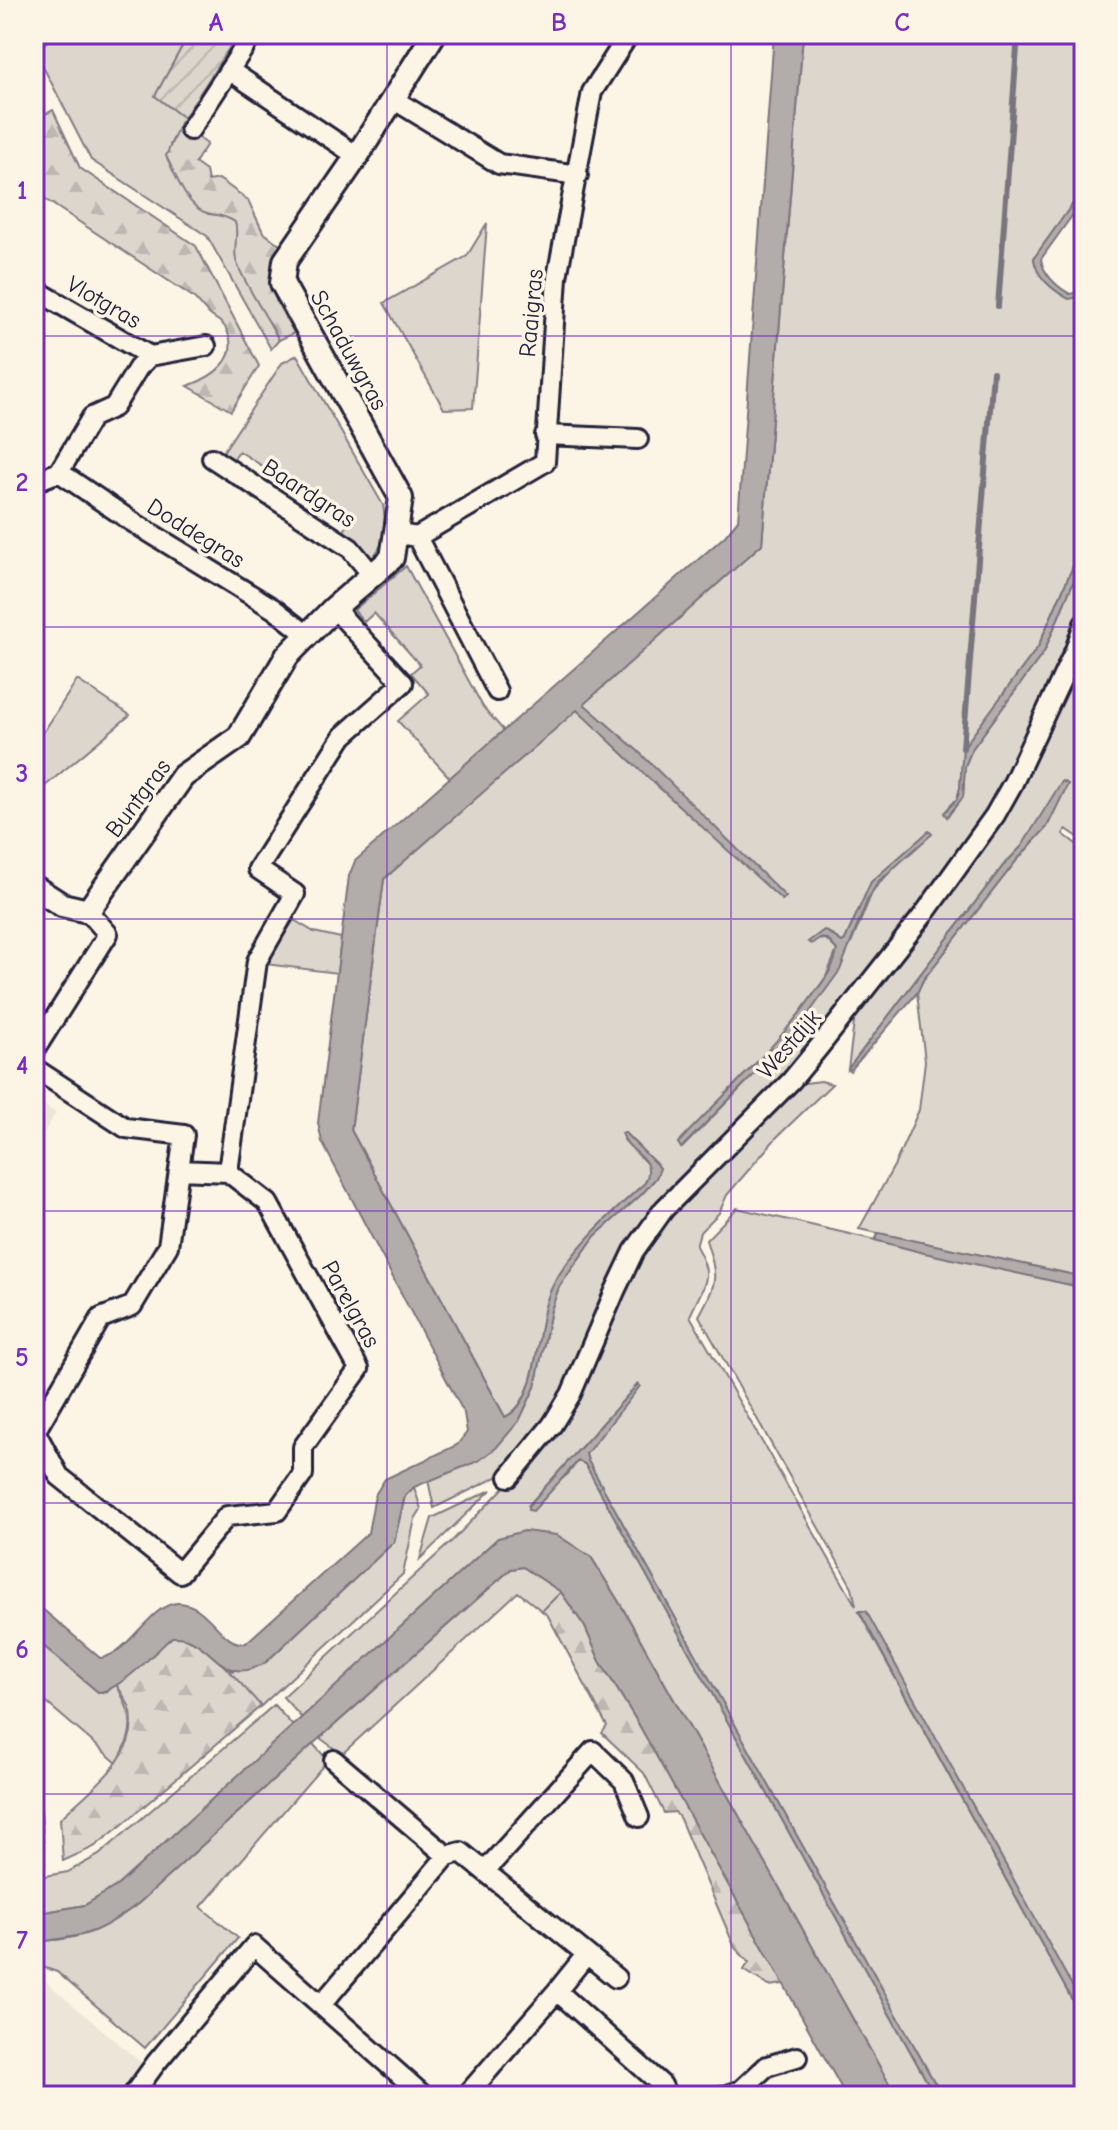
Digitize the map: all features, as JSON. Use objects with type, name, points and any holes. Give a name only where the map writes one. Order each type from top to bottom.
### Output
[{"type":"street","points":[[190,130],[253,34]]},
{"type":"street","name":"Schaduwgras","points":[[373,576],[392,558],[407,535],[401,498],[282,283],[285,261],[357,156],[434,34]]},
{"type":"street","name":"Raaigras","points":[[407,535],[545,462],[557,277],[592,92],[629,34]]},
{"type":"street","points":[[229,70],[357,156]]},
{"type":"street","points":[[393,99],[499,164],[578,175]]},
{"type":"street","name":"Vlotgras","points":[[34,289],[150,356]]},
{"type":"street","name":"Vlotgras","points":[[59,472],[92,417],[114,407],[138,368],[150,356],[206,346]]},
{"type":"street","points":[[545,435],[638,439]]},
{"type":"street","name":"Baardgras","points":[[212,458],[350,548],[373,576]]},
{"type":"street","points":[[34,482],[59,472]]},
{"type":"street","name":"Doddegras","points":[[59,472],[131,521],[274,609],[306,634]]},
{"type":"street","points":[[407,535],[497,691]]},
{"type":"street","name":"Buntgras","points":[[88,911],[183,776],[239,737],[287,656],[306,634],[373,576]]},
{"type":"street","points":[[179,1170],[228,1172],[257,961],[295,894],[258,869],[343,736],[403,683],[334,608]]},
{"type":"street","name":"Westdijk","points":[[509,1477],[552,1425],[571,1394],[634,1251],[664,1209],[791,1081],[924,914],[995,815],[1044,717],[1084,624]]},
{"type":"street","points":[[34,887],[62,905],[88,911],[108,934],[34,1051]]},
{"type":"street","points":[[34,1068],[126,1128],[184,1135],[168,1246],[132,1306],[101,1318],[35,1429]]},
{"type":"street","name":"Parelgras","points":[[35,1429],[59,1476],[180,1573],[227,1516],[277,1511],[303,1474],[303,1447],[359,1369],[268,1203],[228,1172]]},
{"type":"street","points":[[485,1871],[593,1751],[624,1781],[639,1817]]},
{"type":"street","points":[[334,1760],[447,1856]]},
{"type":"street","points":[[321,2005],[447,1856],[461,1852],[616,1978]]},
{"type":"street","points":[[132,2096],[254,1946],[424,2096]]},
{"type":"street","points":[[466,2096],[586,1955]]},
{"type":"street","points":[[557,1991],[662,2085],[667,2096]]},
{"type":"street","points":[[724,2096],[741,2090],[767,2066],[797,2057]]},
{"type":"shaded area","points":[[774,34],[803,34],[762,544],[584,704],[638,751],[786,897],[782,900],[577,710],[384,879],[351,1130],[505,1417],[516,1409],[530,1382],[543,1313],[553,1285],[589,1237],[645,1183],[648,1167],[622,1133],[660,1168],[656,1178],[642,1194],[595,1236],[559,1287],[551,1310],[535,1387],[519,1421],[496,1448],[478,1461],[414,1487],[405,1496],[394,1542],[266,1662],[250,1669],[237,1670],[226,1666],[186,1638],[172,1637],[127,1678],[98,1692],[34,1638],[34,1602],[100,1658],[120,1649],[157,1612],[177,1603],[198,1609],[229,1638],[246,1643],[368,1533],[375,1495],[385,1479],[457,1445],[467,1432],[464,1413],[322,1142],[318,1123],[349,876],[355,861],[725,536],[738,520]]},
{"type":"shaded area","points":[[1084,188],[1084,199],[1041,259],[1051,280],[1060,288],[1070,294],[1084,291],[1084,296],[1069,299],[1042,277],[1034,258]]},
{"type":"shaded area","points":[[1084,541],[1084,556],[1044,652],[972,749],[965,766],[963,797],[947,817],[944,813],[957,799],[960,788],[963,748],[1038,647]]},
{"type":"shaded area","points":[[1062,781],[1068,784],[1047,827],[1017,860],[923,980],[917,993],[850,1071],[848,1069],[1003,866],[1022,846]]},
{"type":"shaded area","points":[[929,831],[932,834],[878,882],[867,901],[840,970],[794,1034],[681,1148],[678,1143],[780,1037],[827,976],[837,950],[827,939],[820,938],[811,944],[808,942],[824,930],[842,942],[845,940],[871,882]]},
{"type":"shaded area","points":[[34,1099],[56,1113],[34,1148]]},
{"type":"shaded area","points":[[879,1233],[1084,1277],[1084,1288],[875,1240]]},
{"type":"shaded area","points":[[638,1384],[640,1386],[586,1454],[588,1461],[942,2096],[935,2096],[585,1464],[578,1461],[533,1511],[528,1510],[528,1506]]},
{"type":"shaded area","points":[[524,1531],[557,1535],[591,1557],[896,2096],[846,2096],[638,1723],[600,1661],[585,1627],[561,1592],[523,1567],[511,1569],[139,1903],[101,1928],[66,1938],[34,1942],[34,1914],[85,1905],[118,1885],[498,1538]]},
{"type":"shaded area","points":[[859,1611],[866,1611],[1082,2004],[1076,2007]]},
{"type":"shaded area","points":[[34,1980],[46,1982],[145,2066],[120,2096],[34,2096]]},
{"type":"green space","points":[[53,34],[189,34],[155,96],[184,118],[170,145],[208,214],[223,215],[235,222],[236,259],[279,340],[271,349],[207,236],[91,160],[36,53]]},
{"type":"green space","points":[[189,34],[238,34],[184,118],[155,96]]},
{"type":"green space","points":[[803,34],[1084,34],[1084,188],[1034,258],[1040,274],[1052,287],[1068,296],[1084,296],[1084,541],[1038,647],[963,748],[957,799],[944,813],[963,797],[965,766],[972,749],[1044,652],[1084,556],[1084,613],[1066,660],[990,815],[811,1049],[661,1207],[567,1394],[509,1471],[434,1508],[428,1480],[478,1461],[519,1421],[535,1387],[551,1310],[559,1287],[595,1236],[642,1194],[656,1178],[660,1168],[625,1133],[624,1140],[648,1165],[650,1173],[645,1183],[575,1253],[553,1285],[543,1314],[530,1381],[516,1409],[505,1417],[351,1130],[384,879],[577,709],[783,900],[661,775],[583,704],[762,544]],"holes":[[[929,831],[873,890],[851,944],[794,1034],[682,1148],[678,1143],[787,1031],[826,977],[837,950],[826,939],[815,940],[828,932],[842,942],[845,940],[871,882]]]},
{"type":"green space","points":[[53,110],[80,168],[196,246],[259,366],[231,411],[188,386],[215,372],[228,357],[230,338],[223,325],[193,297],[34,192],[34,120]]},
{"type":"green space","points":[[180,123],[185,138],[195,135],[207,144],[195,163],[206,171],[208,181],[219,179],[248,200],[263,232],[284,248],[272,284],[276,300],[294,333],[279,340],[243,278],[235,255],[235,222],[197,208],[181,187],[166,156]]},
{"type":"green space","points":[[487,223],[473,408],[444,409],[384,303],[467,256]]},
{"type":"green space","points":[[297,355],[383,505],[384,536],[368,562],[343,533],[349,522],[239,451],[232,461],[221,455],[282,363]]},
{"type":"green space","points":[[406,566],[483,707],[504,731],[450,778],[398,721],[429,694],[411,673],[420,665],[374,613],[364,622],[354,610]]},
{"type":"green space","points":[[1071,670],[1084,675],[1084,727],[1074,750],[1084,757],[1084,841],[1066,829],[1063,834],[1084,850],[1084,1277],[859,1229],[895,1164],[919,1110],[925,1061],[917,993],[923,980],[1017,860],[1047,827],[1067,784],[848,1069],[855,1015],[929,912]]},
{"type":"green space","points":[[77,680],[130,715],[44,787],[34,779],[34,747]]},
{"type":"green space","points":[[294,920],[314,932],[341,938],[337,973],[265,964]]},
{"type":"green space","points":[[821,1081],[832,1084],[777,1137],[727,1195],[719,1213],[700,1232],[696,1246],[706,1274],[690,1316],[856,1606],[852,1587],[699,1316],[714,1279],[706,1240],[737,1208],[1084,1288],[1084,2096],[942,2096],[588,1461],[586,1454],[638,1384],[528,1506],[568,1474],[578,1461],[585,1464],[935,2096],[896,2096],[591,1557],[498,1538],[302,1718],[283,1697],[454,1539],[520,1471],[651,1233],[797,1084]],"holes":[[[859,1612],[866,1612],[1082,2005],[1076,2007]]]},
{"type":"green space","points":[[414,1487],[421,1509],[415,1519],[403,1574],[261,1706],[224,1667],[232,1671],[266,1662],[394,1542],[405,1496]]},
{"type":"green space","points":[[491,1490],[420,1559],[432,1518]]},
{"type":"green space","points":[[523,1567],[561,1592],[542,1611],[518,1592],[342,1754],[320,1738],[511,1569]]},
{"type":"green space","points":[[561,1592],[585,1627],[600,1661],[784,1984],[769,1986],[744,1970],[749,1962],[735,1948],[680,1819],[675,1812],[664,1813],[644,1773],[602,1733],[607,1726],[548,1616],[542,1611]]},
{"type":"green space","points":[[183,1636],[215,1658],[261,1706],[94,1847],[63,1861],[60,1819],[109,1772],[127,1744],[131,1712],[116,1684],[172,1637]]},
{"type":"green space","points":[[34,1638],[98,1692],[107,1692],[116,1684],[130,1724],[127,1741],[117,1763],[34,1692]]},
{"type":"green space","points":[[274,1705],[293,1726],[118,1885],[85,1905],[34,1914],[34,1878],[68,1872],[99,1855]]},
{"type":"green space","points":[[313,1744],[328,1760],[201,1907],[238,1938],[145,2048],[57,1972],[34,1964],[34,1942],[90,1932],[125,1913]]},
{"type":"green space","points":[[34,1811],[41,1811],[45,1865],[34,1865]]},
{"type":"waterway","points":[[998,306],[1018,34]]},
{"type":"waterway","points":[[963,748],[993,372]]}]
